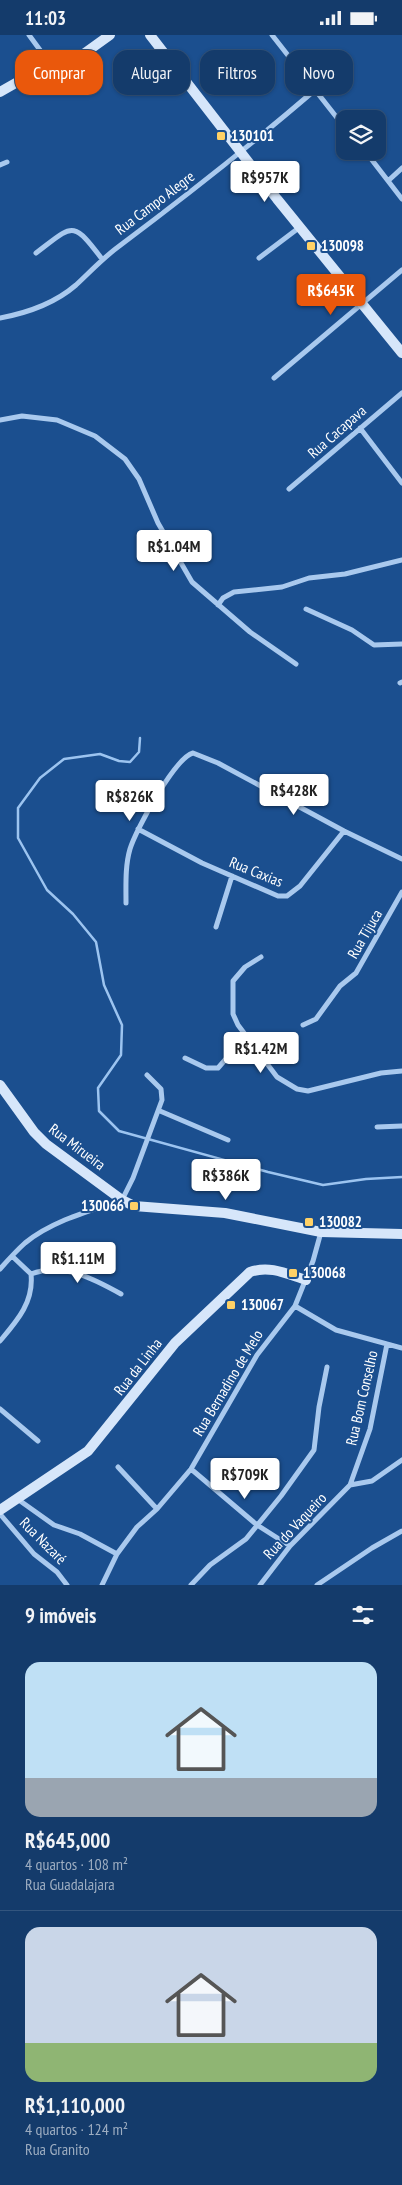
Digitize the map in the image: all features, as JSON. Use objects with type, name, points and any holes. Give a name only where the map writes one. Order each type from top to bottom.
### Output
[{"type":"street","points":[[29,35],[40,50]]},
{"type":"street","points":[[91,50],[110,35]]},
{"type":"street","points":[[150,35],[300,227],[402,353]]},
{"type":"street","points":[[272,35],[285,52]]},
{"type":"street","points":[[0,92],[15,83]]},
{"type":"street","name":"Rua Campo Alegre","points":[[0,318],[22,314],[52,302],[75,286],[102,259],[242,152],[309,95]]},
{"type":"street","points":[[319,95],[336,117]]},
{"type":"street","points":[[372,160],[402,199]]},
{"type":"street","points":[[0,165],[6,161]]},
{"type":"street","points":[[389,180],[402,168]]},
{"type":"street","points":[[259,258],[300,227]]},
{"type":"street","points":[[36,253],[63,232],[74,230],[81,233],[102,259]]},
{"type":"street","points":[[274,378],[402,270]]},
{"type":"street","name":"Rua Cacapava","points":[[289,489],[402,393]]},
{"type":"street","points":[[0,420],[22,416],[58,420],[95,436],[125,459],[139,479],[158,523],[192,582],[250,632],[296,664]]},
{"type":"street","points":[[360,428],[402,483]]},
{"type":"street","points":[[218,605],[223,598],[234,592],[282,587],[309,579],[345,574],[402,560]]},
{"type":"street","points":[[306,609],[352,630],[374,645],[402,643]]},
{"type":"street","points":[[126,903],[130,848],[138,829],[145,814],[184,758],[189,755],[199,754],[344,831],[402,859]]},
{"type":"street","name":"Rua Caxias","points":[[138,829],[202,863],[278,896],[287,896],[300,886],[319,865],[344,831]]},
{"type":"street","points":[[216,927],[232,877]]},
{"type":"street","name":"Rua Tijuca","points":[[303,1025],[316,1019],[340,987],[356,973],[402,892]]},
{"type":"street","points":[[260,957],[245,967],[233,981],[233,1014],[238,1025],[277,1077],[297,1089],[308,1091],[381,1073],[402,1071]]},
{"type":"street","points":[[185,1058],[206,1068],[218,1068],[246,1036]]},
{"type":"street","points":[[0,1269],[25,1243],[60,1223],[122,1200],[160,1111],[162,1093],[147,1075]]},
{"type":"street","name":"Rua Mirueira","points":[[0,1085],[29,1126],[46,1144],[122,1200]]},
{"type":"street","points":[[160,1111],[228,1140]]},
{"type":"street","points":[[377,1127],[402,1125]]},
{"type":"street","points":[[122,1200],[134,1206],[224,1213],[321,1232],[402,1234]]},
{"type":"street","name":"Rua Bernadino de Melo","points":[[102,1585],[117,1554],[137,1527],[157,1509],[191,1469],[257,1355],[295,1306],[306,1280],[321,1232]]},
{"type":"street","points":[[0,1341],[26,1306],[32,1292],[32,1274],[12,1256]]},
{"type":"street","name":"Rua da Linha","points":[[0,1510],[88,1451],[175,1343],[250,1272],[259,1269],[274,1269],[306,1280]]},
{"type":"street","points":[[32,1274],[42,1270],[64,1270],[80,1274],[122,1294]]},
{"type":"street","points":[[295,1306],[336,1330],[402,1348]]},
{"type":"street","name":"Rua Bom Conselho","points":[[350,1485],[370,1429],[387,1344]]},
{"type":"street","points":[[191,1585],[210,1565],[246,1539],[281,1496],[314,1450],[319,1407],[327,1367]]},
{"type":"street","points":[[0,1409],[38,1441]]},
{"type":"street","points":[[350,1485],[372,1481],[402,1460]]},
{"type":"street","points":[[118,1467],[157,1509]]},
{"type":"street","points":[[191,1469],[257,1525],[290,1546]]},
{"type":"street","name":"Rua do Vaqueiro","points":[[260,1585],[290,1546],[350,1485]]},
{"type":"street","points":[[16,1498],[54,1525],[80,1534],[117,1554]]},
{"type":"street","name":"Rua Nazaré","points":[[0,1515],[34,1554],[57,1572],[67,1585]]},
{"type":"street","points":[[317,1585],[364,1553],[402,1531]]},
{"type":"waterway","points":[[140,738],[139,752],[130,762],[119,761],[100,754],[64,759],[40,778],[18,808],[18,838],[47,890],[73,914],[96,942],[104,985],[122,1025],[121,1055],[98,1088],[99,1111],[119,1131],[268,1172],[323,1185],[366,1179],[402,1177]]},
{"type":"place","name":"130101","points":[[221,136]]},
{"type":"place","name":"130098","points":[[311,246]]},
{"type":"place","name":"130066","points":[[134,1206]]},
{"type":"place","name":"130082","points":[[309,1222]]},
{"type":"place","name":"130068","points":[[293,1273]]},
{"type":"place","name":"130067","points":[[231,1305]]}]
